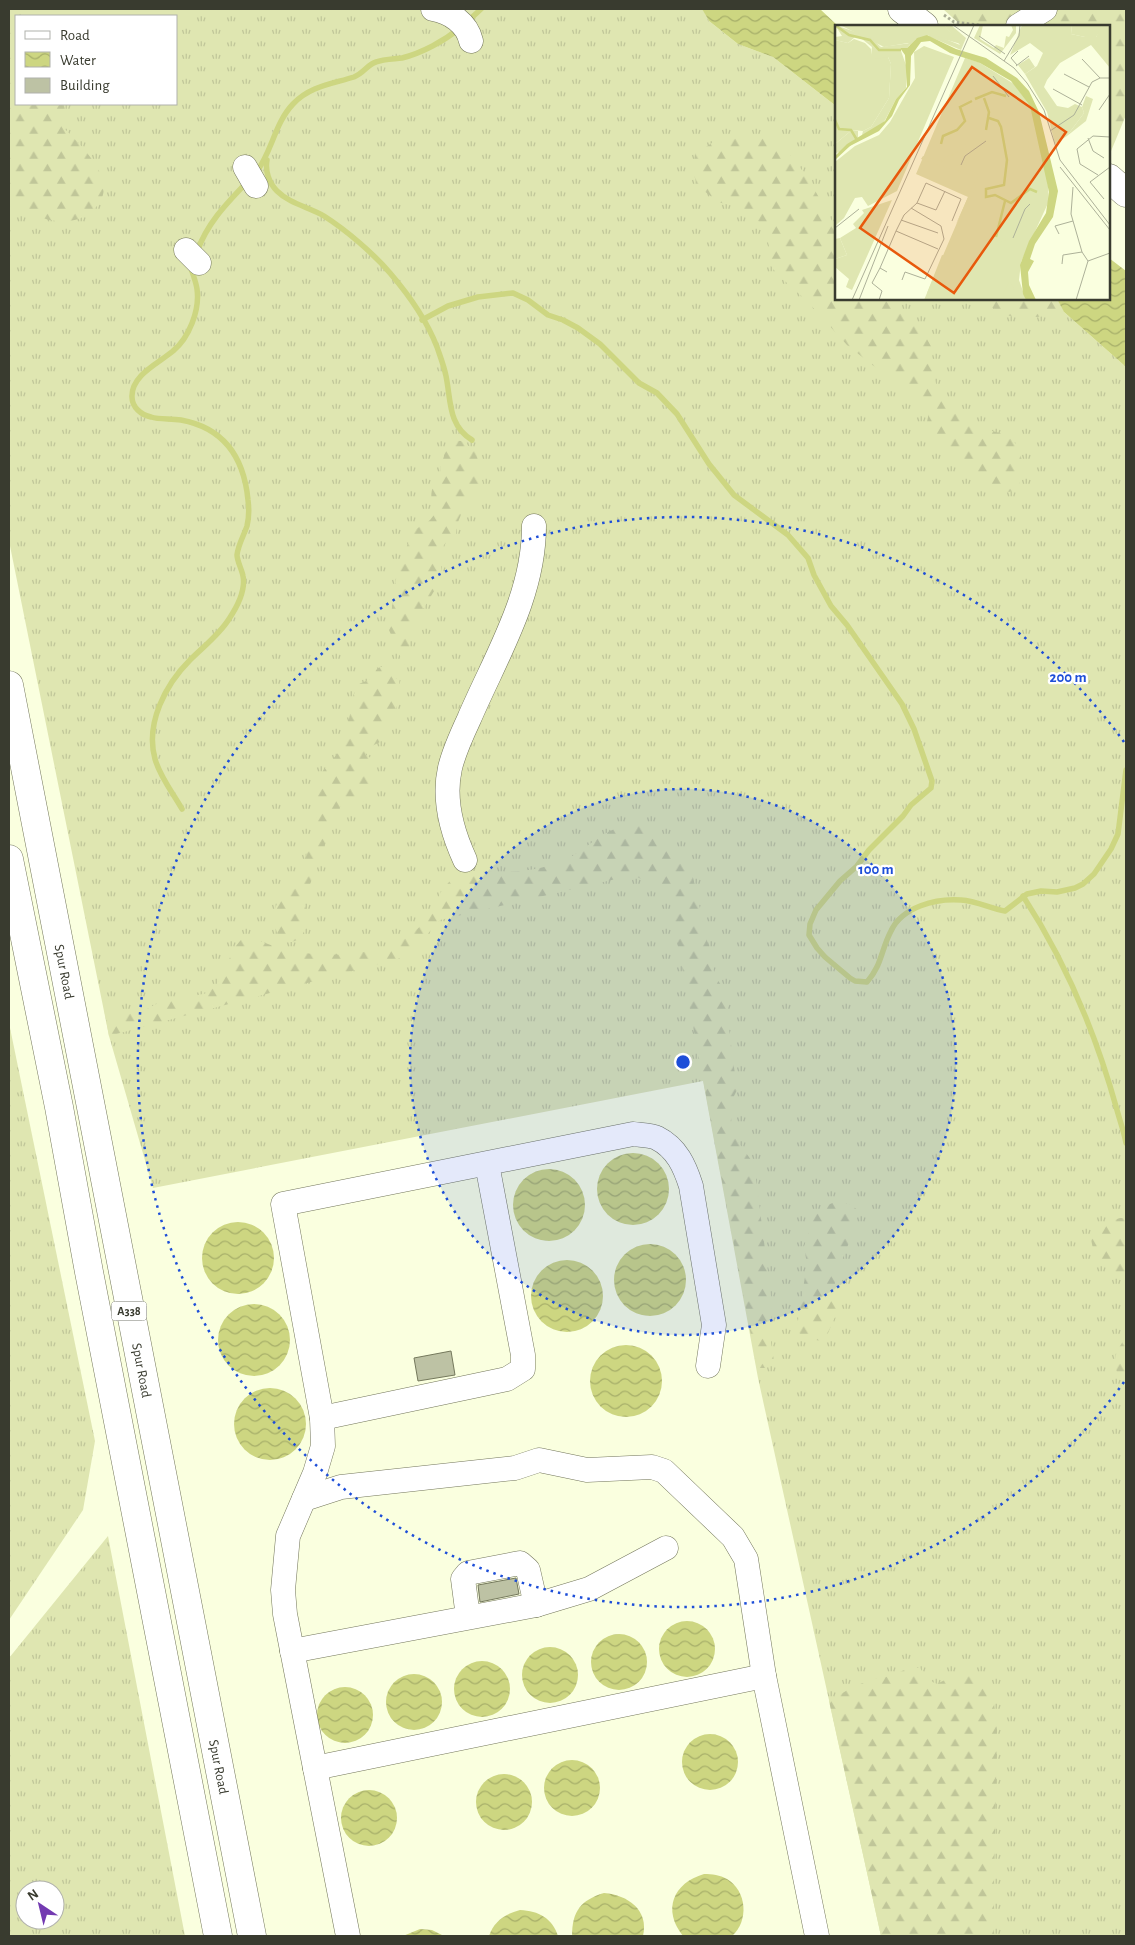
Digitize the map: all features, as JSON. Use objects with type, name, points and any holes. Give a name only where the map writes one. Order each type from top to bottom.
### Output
[{"type":"main road","points":[[902,9],[932,20]]},
{"type":"main road","points":[[1110,179],[1126,193]]},
{"type":"main road","name":"Spur Road","points":[[9,685],[252,1936]]},
{"type":"main road","name":"A338","points":[[9,859],[60,1107],[89,1272],[218,1936]]},
{"type":"main road","points":[[216,1752],[265,1936]]},
{"type":"street","points":[[433,9],[452,15],[466,31]]},
{"type":"street","points":[[1020,25],[1046,9]]},
{"type":"street","points":[[1037,25],[1046,9]]},
{"type":"street","points":[[1044,25],[1046,9]]},
{"type":"street","points":[[465,860],[456,842],[450,815],[448,799],[450,768],[459,742],[501,650],[527,585],[534,545],[534,526]]},
{"type":"street","points":[[348,1936],[314,1768],[282,1590],[288,1536],[315,1473],[323,1446],[322,1418],[283,1204],[633,1134],[657,1138],[673,1150],[685,1164],[691,1186],[714,1325],[708,1366]]},
{"type":"street","points":[[322,1418],[507,1379],[523,1369],[523,1355],[487,1164]]},
{"type":"street","points":[[304,1499],[341,1487],[515,1468],[539,1460],[587,1470],[652,1467],[664,1472],[733,1536],[746,1559],[764,1676],[817,1936]]},
{"type":"street","points":[[292,1651],[536,1605],[589,1589],[666,1548]]},
{"type":"street","points":[[468,1617],[463,1579],[468,1573],[520,1563],[528,1570],[536,1605]]},
{"type":"street","points":[[314,1768],[764,1676]]},
{"type":"path","points":[[932,20],[978,25]]},
{"type":"green space","points":[[9,9],[702,9],[709,21],[738,44],[773,57],[835,105],[835,300],[1058,300],[1064,312],[1126,367],[1126,1936],[881,1936],[758,1378],[703,1081],[153,1188],[109,1036],[9,541]]},
{"type":"green space","points":[[9,9],[27,9],[26,15],[15,15],[15,105],[64,105],[64,128],[90,156],[102,179],[104,190],[101,201],[89,214],[77,219],[64,221],[37,216],[26,208],[9,207],[9,166],[11,162],[9,156]]},
{"type":"green space","points":[[677,9],[702,9],[705,14],[690,13]]},
{"type":"green space","points":[[943,9],[1126,9],[1126,115],[1110,154],[1110,25],[961,25]]},
{"type":"green space","points":[[739,134],[778,139],[808,178],[835,226],[835,300],[885,300],[923,332],[933,350],[931,367],[937,387],[954,411],[969,417],[984,429],[1012,438],[1019,450],[1023,464],[1018,490],[1008,492],[992,490],[979,483],[970,472],[932,443],[925,432],[929,412],[925,404],[905,386],[880,371],[847,345],[806,300],[777,274],[769,263],[770,251],[767,237],[759,222],[748,210],[718,202],[698,186],[693,173],[695,154],[718,139]]},
{"type":"green space","points":[[987,300],[1058,300],[1064,312],[1021,318],[1001,313],[992,307]]},
{"type":"green space","points":[[449,440],[461,441],[476,451],[484,490],[482,496],[463,511],[458,522],[456,535],[446,542],[439,553],[442,572],[439,583],[414,624],[404,665],[389,630],[398,569],[413,531],[430,520],[434,515],[431,498],[432,488],[441,473],[445,448]]},
{"type":"green space","points":[[380,667],[392,667],[396,679],[400,677],[397,705],[393,717],[380,742],[366,749],[366,755],[372,759],[372,781],[369,797],[361,803],[353,798],[344,799],[337,815],[330,823],[324,848],[304,900],[309,922],[300,939],[292,942],[282,942],[275,927],[275,910],[281,897],[299,880],[306,855],[315,839],[317,830],[315,821],[318,814],[314,799],[314,786],[318,777],[338,753],[349,719],[356,685],[374,678],[376,670]]},
{"type":"green space","points":[[623,826],[640,826],[659,835],[679,855],[692,873],[715,976],[727,994],[728,1021],[737,1090],[733,1098],[731,1125],[733,1135],[754,1164],[772,1304],[771,1343],[774,1361],[766,1368],[757,1368],[668,892],[633,875],[440,920],[408,956],[109,1036],[104,1009],[125,1009],[142,1012],[174,997],[189,997],[207,993],[217,984],[235,947],[245,935],[270,945],[296,952],[330,955],[366,952],[400,941],[414,931],[427,919],[443,889],[461,870],[504,872],[547,866],[561,862],[603,835]]},
{"type":"green space","points":[[9,1023],[95,1441],[83,1510],[9,1620]]},
{"type":"green space","points":[[837,1201],[851,1205],[859,1211],[853,1233],[835,1277],[835,1290],[839,1299],[835,1317],[828,1333],[821,1341],[801,1337],[797,1327],[807,1264],[804,1247],[814,1215],[821,1208]]},
{"type":"green space","points":[[1126,1218],[1126,1285],[1106,1266],[1095,1259],[1091,1239],[1104,1223]]},
{"type":"green space","points":[[1126,1338],[1126,1382],[1123,1383],[1119,1377],[1115,1360],[1118,1349]]},
{"type":"green space","points":[[108,1536],[185,1936],[9,1936],[9,1658]]},
{"type":"green space","points":[[908,1668],[920,1668],[928,1680],[937,1684],[962,1671],[992,1686],[997,1730],[993,1936],[881,1936],[829,1701],[851,1688],[872,1679],[892,1676]]},
{"type":"water","points":[[702,9],[820,9],[837,25],[835,25],[835,105],[773,57],[738,44],[709,21]]},
{"type":"water","points":[[1110,259],[1126,271],[1126,367],[1064,312],[1058,300],[1110,300]]},
{"type":"water","points":[[633,1153],[653,1159],[663,1169],[669,1189],[663,1209],[653,1219],[633,1225],[613,1219],[603,1209],[597,1189],[603,1169],[613,1159]]},
{"type":"water","points":[[549,1169],[569,1175],[579,1185],[585,1205],[579,1225],[569,1235],[549,1241],[529,1235],[519,1225],[513,1205],[519,1185],[529,1175]]},
{"type":"water","points":[[238,1222],[258,1228],[268,1238],[274,1258],[268,1278],[258,1288],[238,1294],[218,1288],[208,1278],[202,1258],[208,1238],[218,1228]]},
{"type":"water","points":[[650,1244],[670,1250],[680,1260],[686,1280],[680,1300],[670,1310],[650,1316],[630,1310],[620,1300],[614,1280],[620,1260],[630,1250]]},
{"type":"water","points":[[567,1260],[587,1266],[597,1276],[603,1296],[597,1316],[587,1326],[567,1332],[547,1326],[537,1316],[531,1296],[537,1276],[547,1266]]},
{"type":"water","points":[[254,1304],[274,1310],[284,1320],[290,1340],[284,1360],[274,1370],[254,1376],[234,1370],[224,1360],[218,1340],[224,1320],[234,1310]]},
{"type":"water","points":[[626,1345],[646,1351],[656,1361],[662,1381],[656,1401],[646,1411],[626,1417],[606,1411],[596,1401],[590,1381],[596,1361],[606,1351]]},
{"type":"water","points":[[270,1388],[290,1394],[300,1404],[306,1424],[300,1444],[290,1454],[270,1460],[250,1454],[240,1444],[234,1424],[240,1404],[250,1394]]},
{"type":"water","points":[[681,1621],[693,1621],[703,1625],[711,1633],[715,1649],[711,1665],[703,1673],[693,1677],[681,1677],[671,1673],[663,1665],[659,1655],[659,1643],[663,1633],[671,1625]]},
{"type":"water","points":[[613,1634],[625,1634],[635,1638],[643,1646],[647,1662],[643,1678],[635,1686],[625,1690],[613,1690],[603,1686],[595,1678],[591,1668],[591,1656],[595,1646],[603,1638]]},
{"type":"water","points":[[544,1647],[556,1647],[566,1651],[574,1659],[578,1675],[574,1691],[566,1699],[556,1703],[544,1703],[534,1699],[526,1691],[522,1681],[522,1669],[526,1659],[534,1651]]},
{"type":"water","points":[[476,1661],[488,1661],[498,1665],[506,1673],[510,1689],[506,1705],[498,1713],[488,1717],[476,1717],[466,1713],[458,1705],[454,1695],[454,1683],[458,1673],[466,1665]]},
{"type":"water","points":[[408,1674],[420,1674],[430,1678],[438,1686],[442,1702],[438,1718],[430,1726],[420,1730],[408,1730],[398,1726],[390,1718],[386,1708],[386,1696],[390,1686],[398,1678]]},
{"type":"water","points":[[339,1687],[351,1687],[361,1691],[369,1699],[373,1715],[369,1731],[361,1739],[351,1743],[339,1743],[329,1739],[321,1731],[317,1721],[317,1709],[321,1699],[329,1691]]},
{"type":"water","points":[[704,1734],[716,1734],[726,1738],[734,1746],[738,1762],[734,1778],[726,1786],[716,1790],[704,1790],[694,1786],[686,1778],[682,1768],[682,1756],[686,1746],[694,1738]]},
{"type":"water","points":[[566,1760],[578,1760],[588,1764],[596,1772],[600,1788],[596,1804],[588,1812],[578,1816],[566,1816],[556,1812],[548,1804],[544,1794],[544,1782],[548,1772],[556,1764]]},
{"type":"water","points":[[498,1774],[510,1774],[520,1778],[528,1786],[532,1802],[528,1818],[520,1826],[510,1830],[498,1830],[488,1826],[480,1818],[476,1808],[476,1796],[480,1786],[488,1778]]},
{"type":"water","points":[[363,1790],[375,1790],[385,1794],[393,1802],[397,1818],[393,1834],[385,1842],[375,1846],[363,1846],[353,1842],[345,1834],[341,1824],[341,1812],[345,1802],[353,1794]]},
{"type":"water","points":[[704,1874],[716,1875],[727,1879],[739,1891],[742,1898],[743,1915],[737,1930],[732,1936],[683,1936],[677,1926],[673,1917],[672,1907],[678,1891],[693,1878]]},
{"type":"water","points":[[604,1893],[621,1897],[635,1905],[643,1919],[643,1936],[572,1936],[572,1927],[579,1908],[589,1899]]},
{"type":"water","points":[[520,1910],[533,1912],[544,1917],[552,1924],[558,1936],[489,1936],[497,1922]]},
{"type":"water","points":[[420,1929],[432,1930],[444,1936],[403,1936]]},
{"type":"building","points":[[451,1351],[455,1375],[418,1381],[414,1358]]},
{"type":"building","points":[[516,1578],[519,1594],[480,1602],[478,1585]]},
{"type":"waterway","points":[[467,22],[481,9]]},
{"type":"waterway","points":[[255,174],[261,166],[281,120],[293,104],[307,93],[322,86],[354,77],[373,63],[402,58],[425,50],[460,28]]},
{"type":"waterway","points":[[267,160],[268,177],[277,191],[288,199],[324,216],[350,235],[383,265],[397,281],[428,327],[445,372],[455,420],[464,434],[472,440]]},
{"type":"waterway","points":[[197,252],[212,223],[225,205],[248,181]]},
{"type":"waterway","points":[[182,809],[157,766],[153,745],[155,718],[166,692],[181,670],[221,630],[238,604],[244,582],[237,555],[247,526],[249,513],[246,485],[242,471],[229,447],[220,438],[196,424],[181,420],[147,416],[138,410],[132,401],[136,382],[147,370],[179,345],[192,323],[197,306],[197,286],[191,268],[192,265]]},
{"type":"waterway","points":[[422,320],[448,306],[478,297],[513,293],[528,300],[548,315],[578,328],[600,344],[639,383],[657,393],[677,414],[709,464],[734,495],[788,535],[808,558],[814,575],[831,606],[847,625],[902,704],[914,729],[932,781],[931,788],[911,805],[903,816],[869,850],[857,866],[840,881],[816,910],[810,924],[809,935],[817,948],[850,978],[855,981],[867,982],[876,970],[891,931],[896,923],[911,910],[931,903],[961,900],[1005,911],[1027,894],[1041,891],[1057,892],[1083,884],[1094,874],[1111,849],[1118,834],[1126,770]]},
{"type":"waterway","points":[[1023,896],[1053,947],[1078,999],[1100,1054],[1126,1143]]}]
